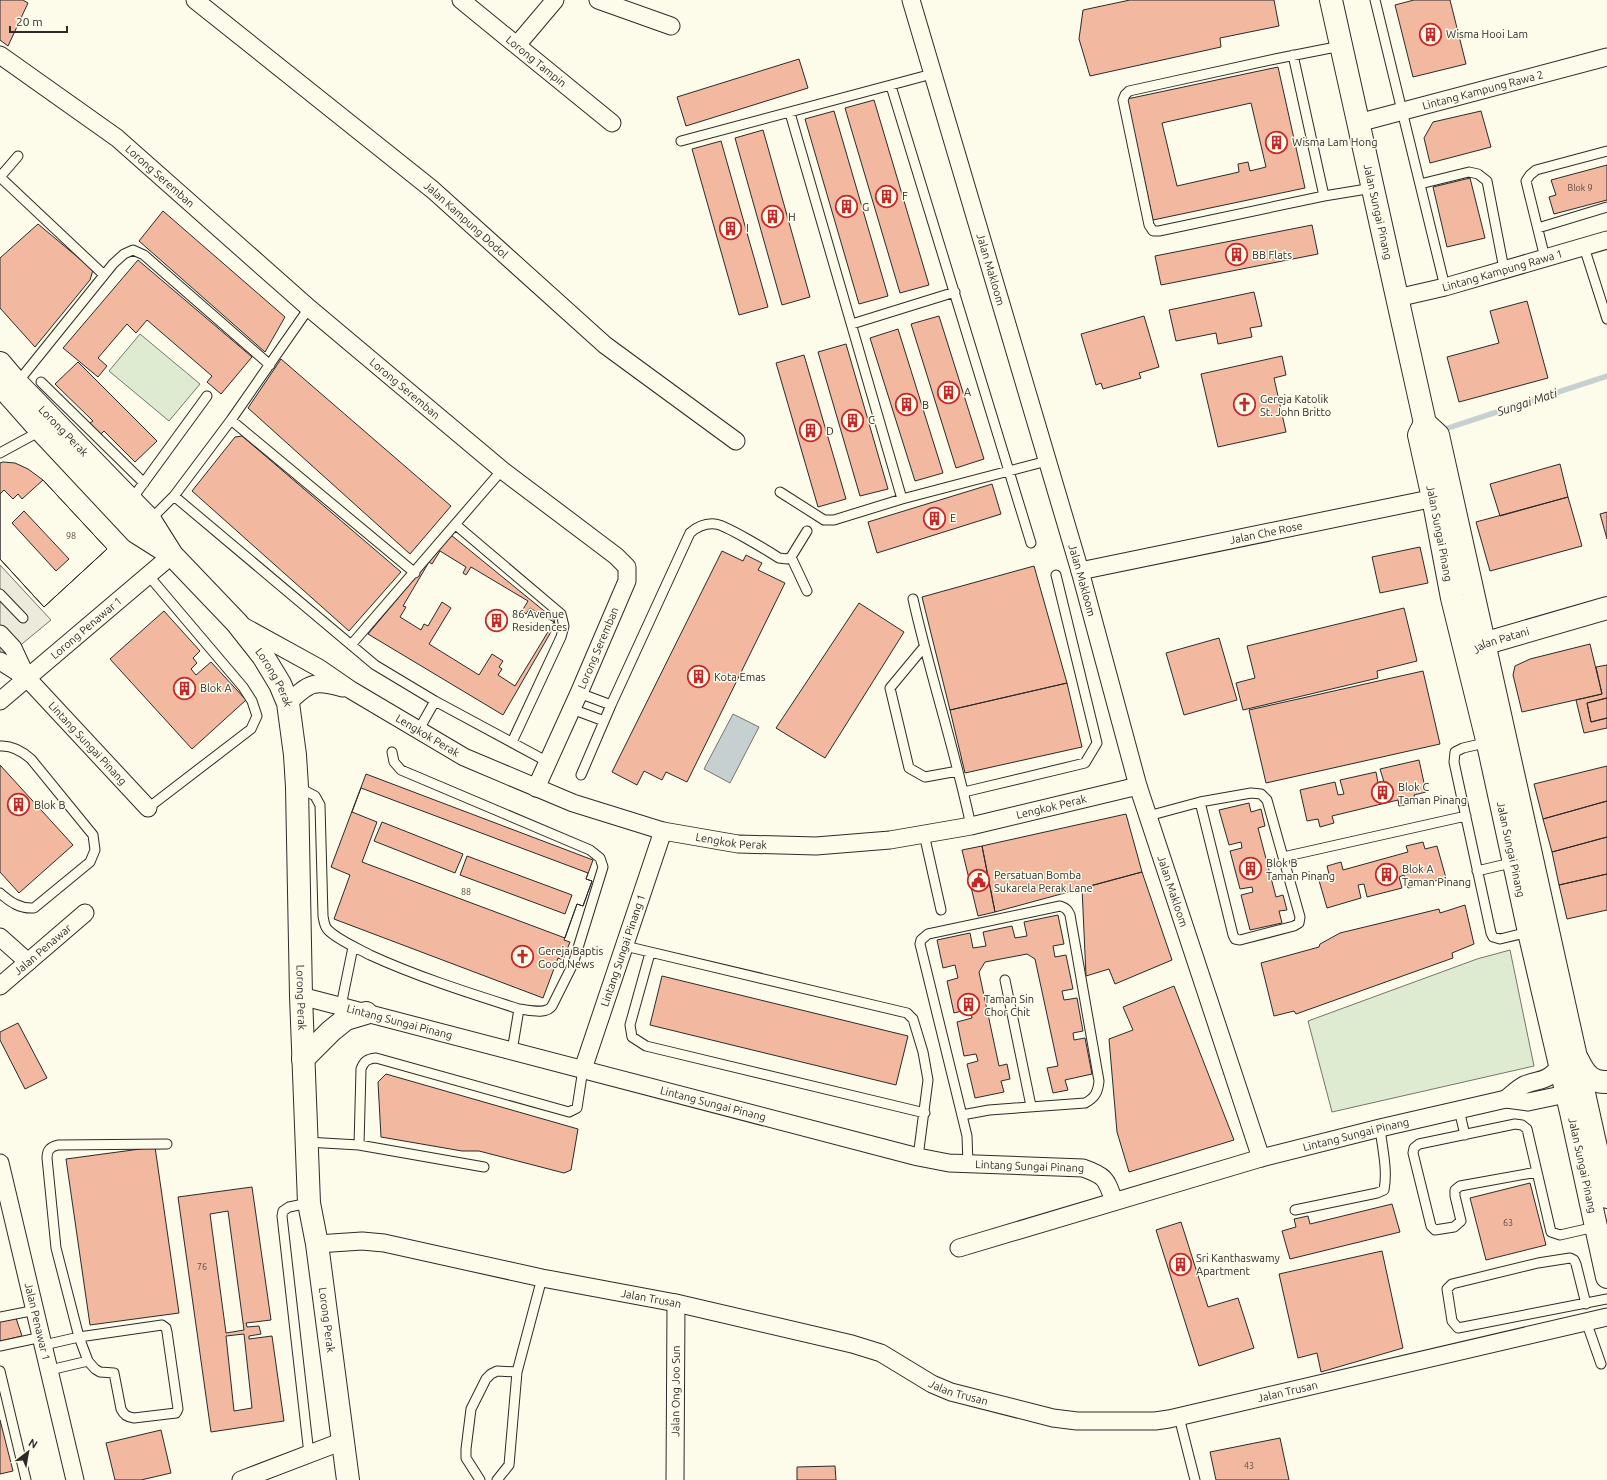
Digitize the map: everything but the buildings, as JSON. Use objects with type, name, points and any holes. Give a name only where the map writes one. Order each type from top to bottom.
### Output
[{"type":"main road","name":"Jalan Sungai Pinang","points":[[1331,0],[1425,423],[1438,435],[1442,497],[1479,652],[1496,740],[1568,1063],[1593,1127],[1607,1196]]},
{"type":"main road","name":"Lorong Perak","points":[[0,363],[8,387],[34,423],[143,526],[238,624],[263,656],[280,684],[288,703],[295,755],[297,786],[301,996],[309,1203],[317,1244],[348,1480]]},
{"type":"main road","name":"Lorong Perak","points":[[8,387],[130,500],[143,526]]},
{"type":"main road","name":"Jalan Patani","points":[[1479,652],[1607,608]]},
{"type":"main road","name":"Jalan Patani","points":[[1479,652],[1607,622]]},
{"type":"main road","name":"Jalan Sungai Pinang","points":[[1496,740],[1514,864],[1539,930]]},
{"type":"main road","points":[[303,1059],[331,1031],[346,1019],[366,1013]]},
{"type":"main road","name":"Jalan Sungai Pinang","points":[[1568,1063],[1566,1094],[1607,1277]]},
{"type":"main road","points":[[1568,1063],[1600,1082],[1607,1082]]},
{"type":"main road","points":[[1593,1127],[1607,1107]]},
{"type":"street","name":"Jalan Kampung Dodol","points":[[195,0],[434,190],[605,345],[736,441]]},
{"type":"street","name":"Lorong Tampin","points":[[461,0],[612,123]]},
{"type":"street","points":[[517,45],[555,0]]},
{"type":"street","points":[[598,0],[671,26]]},
{"type":"street","name":"Jalan Makloom","points":[[911,0],[1080,571],[1138,786],[1262,1158]]},
{"type":"street","name":"Lorong Seremban","points":[[0,55],[117,138],[309,308],[502,470],[616,556],[626,567],[627,581],[536,788]]},
{"type":"street","name":"Lintang Kampung Rawa 2","points":[[1358,123],[1607,57]]},
{"type":"street","name":"Lintang Kampung Rawa 1","points":[[1397,298],[1445,287],[1607,240]]},
{"type":"street","name":"Jalan Che Rose","points":[[1080,571],[1442,497]]},
{"type":"street","name":"Lorong Penawar 1","points":[[0,701],[172,555]]},
{"type":"street","name":"Lengkok Perak","points":[[238,624],[319,668],[351,690],[464,757],[574,803],[663,832],[738,844],[816,846],[890,840],[971,826],[1138,786]]},
{"type":"street","name":"Lintang Sungai Pinang","points":[[0,634],[13,648],[27,678]]},
{"type":"street","name":"Lintang Sungai Pinang","points":[[0,661],[27,678],[148,808]]},
{"type":"street","name":"Lengkok Perak","points":[[288,703],[300,691],[312,684],[324,683],[351,690]]},
{"type":"street","name":"Lintang Sungai Pinang 1","points":[[583,1069],[663,832]]},
{"type":"street","name":"Jalan Penawar","points":[[0,986],[85,913]]},
{"type":"street","points":[[0,937],[28,962]]},
{"type":"street","name":"Lintang Sungai Pinang","points":[[301,996],[918,1157],[949,1163],[1083,1168],[1099,1174],[1108,1185],[1114,1202]]},
{"type":"street","name":"Lintang Sungai Pinang","points":[[1506,1099],[1522,1086],[1551,1076],[1568,1063]]},
{"type":"street","name":"Lintang Sungai Pinang","points":[[959,1248],[1262,1158],[1380,1128],[1506,1099],[1528,1102],[1566,1094]]},
{"type":"street","name":"Jalan Penawar 1","points":[[0,1163],[75,1480]]},
{"type":"street","name":"Jalan Trusan","points":[[317,1244],[362,1241],[384,1243],[542,1278],[676,1303],[860,1346],[881,1353],[932,1384],[951,1392],[1052,1418],[1077,1421],[1156,1421],[1179,1417],[1607,1317]]},
{"type":"street","name":"Jalan Ong Joo Sun","points":[[676,1303],[676,1480]]},
{"type":"street","points":[[241,1480],[343,1441]]},
{"type":"lane","points":[[1375,0],[1445,287]]},
{"type":"lane","points":[[1341,46],[1129,91],[1123,100],[1149,226],[1153,231],[1159,231],[1324,196],[1373,188]]},
{"type":"lane","points":[[1293,55],[1324,196]]},
{"type":"lane","points":[[681,141],[932,74]]},
{"type":"lane","points":[[891,86],[1032,543]]},
{"type":"lane","points":[[790,113],[902,499]]},
{"type":"lane","points":[[1545,258],[1526,181],[1536,170],[1607,151]]},
{"type":"lane","points":[[18,156],[0,177],[104,275]]},
{"type":"lane","points":[[1420,184],[1469,172],[1478,174],[1487,181],[1504,269]]},
{"type":"lane","points":[[1538,228],[1607,207]]},
{"type":"lane","points":[[1584,247],[1607,319]]},
{"type":"lane","points":[[8,387],[104,275],[124,254],[133,250],[144,255],[270,365]]},
{"type":"lane","points":[[852,324],[955,292]]},
{"type":"lane","points":[[143,526],[174,496],[231,420],[309,308]]},
{"type":"lane","points":[[42,382],[144,483]]},
{"type":"lane","points":[[130,500],[207,396]]},
{"type":"lane","points":[[231,420],[415,572]]},
{"type":"lane","points":[[0,453],[33,435]]},
{"type":"lane","points":[[780,492],[824,520],[834,520],[902,499],[1047,461]]},
{"type":"lane","points":[[351,645],[502,470]]},
{"type":"lane","points":[[174,496],[375,665],[435,701],[548,762]]},
{"type":"lane","points":[[581,774],[690,533],[696,528],[705,524],[717,524],[779,558],[787,559],[792,557],[807,531]]},
{"type":"lane","points":[[456,525],[561,614],[564,626],[561,637],[512,742]]},
{"type":"lane","points":[[792,557],[807,591]]},
{"type":"lane","points":[[148,575],[244,687],[258,716],[251,729],[148,808]]},
{"type":"lane","points":[[964,792],[1085,763],[1097,743],[1056,575]]},
{"type":"lane","points":[[0,594],[22,618]]},
{"type":"lane","points":[[913,599],[924,647],[964,792],[971,826]]},
{"type":"lane","points":[[924,647],[890,688],[909,768],[925,777],[958,771]]},
{"type":"lane","points":[[579,693],[611,705]]},
{"type":"lane","points":[[418,730],[435,701]]},
{"type":"lane","points":[[572,709],[604,721]]},
{"type":"lane","points":[[1496,740],[1463,748],[1455,752],[1454,762],[1491,933],[1493,937],[1500,939],[1539,930]]},
{"type":"lane","points":[[0,746],[7,746],[21,751],[31,759],[93,835],[95,850],[90,862],[34,908],[26,909],[11,903],[0,893]]},
{"type":"lane","points":[[297,786],[305,789],[315,796],[320,805],[324,924],[328,930],[353,947],[399,968],[519,1009],[544,1011],[550,1009],[575,957],[603,867],[600,858],[590,850],[401,770],[394,762],[392,752]]},
{"type":"lane","points":[[1148,816],[1200,802],[1260,794],[1267,800],[1300,917],[1300,923],[1294,926],[1240,940],[1235,939],[1200,802]]},
{"type":"lane","points":[[1283,857],[1466,816]]},
{"type":"lane","points":[[924,834],[941,910]]},
{"type":"lane","points":[[1477,871],[1511,863],[1514,864]]},
{"type":"lane","points":[[962,1115],[989,1110],[1085,1103],[1092,1100],[1099,1088],[1070,915],[1068,910],[1060,906],[928,934],[921,940],[922,952],[967,1136],[968,1164]]},
{"type":"lane","points":[[625,946],[907,1013],[913,1019],[923,1052],[928,1080],[925,1113],[918,1157]]},
{"type":"lane","points":[[341,1006],[353,947]]},
{"type":"lane","points":[[650,953],[630,1025],[632,1037],[646,1046],[925,1113]]},
{"type":"lane","points":[[1005,980],[1031,1106]]},
{"type":"lane","points":[[512,1051],[519,1009]]},
{"type":"lane","points":[[359,1145],[361,1069],[364,1062],[369,1058],[376,1058],[569,1112],[576,1108],[583,1069]]},
{"type":"lane","points":[[1459,1110],[1466,1135]]},
{"type":"lane","points":[[1537,1172],[1460,1186],[1455,1190],[1454,1196],[1460,1221],[1454,1227],[1435,1230],[1431,1226],[1413,1153],[1414,1148],[1419,1144],[1515,1124],[1522,1125],[1527,1129],[1551,1232],[1560,1235],[1595,1227]]},
{"type":"lane","points":[[1295,1210],[1377,1193],[1384,1190],[1385,1183],[1380,1128]]},
{"type":"lane","points":[[306,1142],[359,1145],[484,1167]]},
{"type":"lane","points":[[0,1346],[79,1337],[158,1325],[166,1328],[178,1408],[176,1413],[128,1418],[121,1409],[114,1373],[98,1371],[88,1361],[79,1337],[56,1248],[47,1152],[51,1147],[58,1145],[167,1144]]},
{"type":"lane","points":[[309,1203],[289,1207],[283,1211],[282,1216],[309,1454]]},
{"type":"lane","points":[[1586,1304],[1576,1264],[1574,1260],[1570,1258],[1452,1284],[1447,1289],[1452,1321],[1458,1328],[1586,1304],[1607,1299]]},
{"type":"lane","points":[[497,1480],[510,1465],[517,1372],[542,1278]]},
{"type":"lane","points":[[0,1317],[36,1310]]},
{"type":"lane","points":[[1586,1321],[1601,1364]]},
{"type":"lane","points":[[50,1370],[88,1361]]},
{"type":"lane","points":[[0,1371],[26,1480]]},
{"type":"lane","points":[[480,1480],[466,1458],[471,1409],[486,1378],[490,1374],[497,1371],[517,1372]]},
{"type":"lane","points":[[1179,1417],[1195,1480]]},
{"type":"green space","points":[[140,334],[200,384],[169,421],[109,371]]},
{"type":"green space","points":[[1510,950],[1534,1066],[1332,1112],[1308,1021],[1477,959]]},
{"type":"shaded area","points":[[0,565],[51,620],[0,662]]},
{"type":"shaded area","points":[[733,714],[759,727],[730,783],[704,769]]},
{"type":"waterway","name":"Sungai Mati","points":[[1448,428],[1607,376]]},
{"type":"place","name":"Wisma Hooi Lam","points":[[1431,34]]},
{"type":"place","name":"Wisma Lam Hong","points":[[1277,142]]},
{"type":"place","name":"F","points":[[887,196]]},
{"type":"place","name":"G","points":[[846,207]]},
{"type":"place","name":"H","points":[[773,217]]},
{"type":"place","name":"I","points":[[730,228]]},
{"type":"place","name":"BB Flats","points":[[1236,255]]},
{"type":"place","name":"A","points":[[948,392]]},
{"type":"place","name":"B","points":[[907,405]]},
{"type":"place","name":"Gereja Katolik St. John Britto","points":[[1244,405]]},
{"type":"place","name":"C","points":[[853,420]]},
{"type":"place","name":"D","points":[[811,431]]},
{"type":"place","name":"E","points":[[935,518]]},
{"type":"place","name":"86 Avenue Residences","points":[[497,620]]},
{"type":"place","name":"Kota Emas","points":[[699,677]]},
{"type":"place","name":"Blok A","points":[[185,688]]},
{"type":"place","name":"Blok C Taman Pinang","points":[[1383,793]]},
{"type":"place","name":"Blok B","points":[[18,805]]},
{"type":"place","name":"Blok B Taman Pinang","points":[[1251,869]]},
{"type":"place","name":"Blok A Taman Pinang","points":[[1386,875]]},
{"type":"place","name":"Persatuan Bomba Sukarela Perak Lane","points":[[979,881]]},
{"type":"place","name":"Gereja Baptis Good News","points":[[522,957]]},
{"type":"place","name":"Taman Sin Chor Chit","points":[[969,1005]]},
{"type":"place","name":"Sri Kanthaswamy Apartment","points":[[1181,1264]]}]
